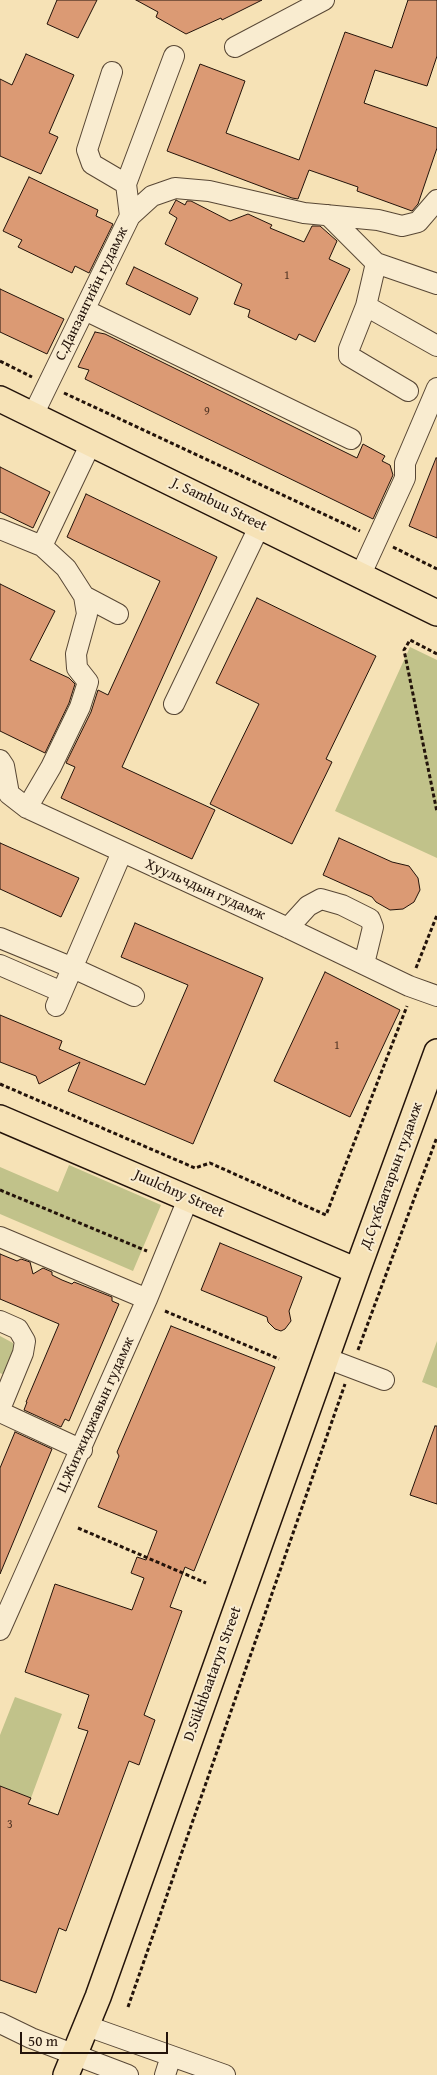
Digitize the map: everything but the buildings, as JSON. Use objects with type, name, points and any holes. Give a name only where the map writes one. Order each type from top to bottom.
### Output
[{"type":"main road","name":"J. Sambuu Street","points":[[0,399],[362,574],[437,613]]},
{"type":"main road","name":"Д.Сүхбаатарын гудамж","points":[[357,1271],[437,1052]]},
{"type":"main road","name":"Juulchny Street","points":[[0,1118],[357,1271]]},
{"type":"main road","name":"D.Sükhbaataryn Street","points":[[71,2065],[87,2026],[357,1271]]},
{"type":"street","points":[[236,47],[324,0]]},
{"type":"street","name":"С.Данзангийн гудамж","points":[[33,416],[130,216],[126,184],[174,56]]},
{"type":"street","points":[[112,72],[87,150],[92,164],[126,184]]},
{"type":"street","points":[[130,216],[152,196],[175,188],[209,191],[304,213],[378,220],[402,226],[418,222],[437,200]]},
{"type":"street","points":[[328,215],[376,262],[437,284]]},
{"type":"street","points":[[376,262],[366,306],[349,349],[349,356],[408,391]]},
{"type":"street","points":[[366,306],[437,346]]},
{"type":"street","points":[[85,310],[351,439]]},
{"type":"street","points":[[362,574],[405,478],[405,463],[437,388]]},
{"type":"street","points":[[42,546],[91,443]]},
{"type":"street","points":[[174,704],[260,525]]},
{"type":"street","points":[[0,529],[42,546],[66,568],[84,596],[87,614],[76,654],[78,668],[88,682],[87,688],[80,707],[27,808]]},
{"type":"street","points":[[84,596],[118,614]]},
{"type":"street","name":"Хуульчдын гудамж","points":[[0,760],[4,766],[9,794],[27,808],[409,986],[437,996]]},
{"type":"street","points":[[0,965],[59,999],[122,852]]},
{"type":"street","points":[[288,928],[308,906],[321,899],[342,905],[370,919],[373,927],[364,964]]},
{"type":"street","points":[[0,938],[134,996]]},
{"type":"street","name":"Ц.Жигжиджавын гудамж","points":[[0,1630],[82,1450],[188,1199]]},
{"type":"street","points":[[0,1237],[147,1299]]},
{"type":"street","points":[[0,1321],[18,1329],[25,1341],[24,1353],[7,1374],[0,1410],[82,1450]]},
{"type":"street","points":[[326,1358],[384,1380]]},
{"type":"street","points":[[0,2023],[31,2038],[71,2065],[128,2075]]},
{"type":"street","points":[[87,2026],[225,2075]]},
{"type":"street","points":[[165,2075],[171,2056]]},
{"type":"path","points":[[0,360],[48,386],[437,568]]},
{"type":"path","points":[[437,654],[410,640],[404,650],[437,812]]},
{"type":"path","points":[[0,1084],[194,1168],[210,1163],[326,1215],[406,1009],[409,986],[437,915]]},
{"type":"path","points":[[128,2007],[322,1447],[437,1137]]},
{"type":"path","points":[[0,1190],[164,1258]]},
{"type":"path","points":[[164,1311],[279,1359]]},
{"type":"path","points":[[78,1528],[206,1583]]},
{"type":"green space","points":[[410,647],[437,660],[437,858],[335,811]]},
{"type":"green space","points":[[69,1165],[161,1205],[133,1271],[0,1214],[0,1167],[58,1192]]},
{"type":"green space","points":[[0,1336],[13,1343],[16,1357],[9,1377],[0,1373]]},
{"type":"green space","points":[[437,1341],[437,1388],[422,1382]]},
{"type":"green space","points":[[15,1697],[62,1714],[31,1798],[0,1786],[0,1735]]}]
